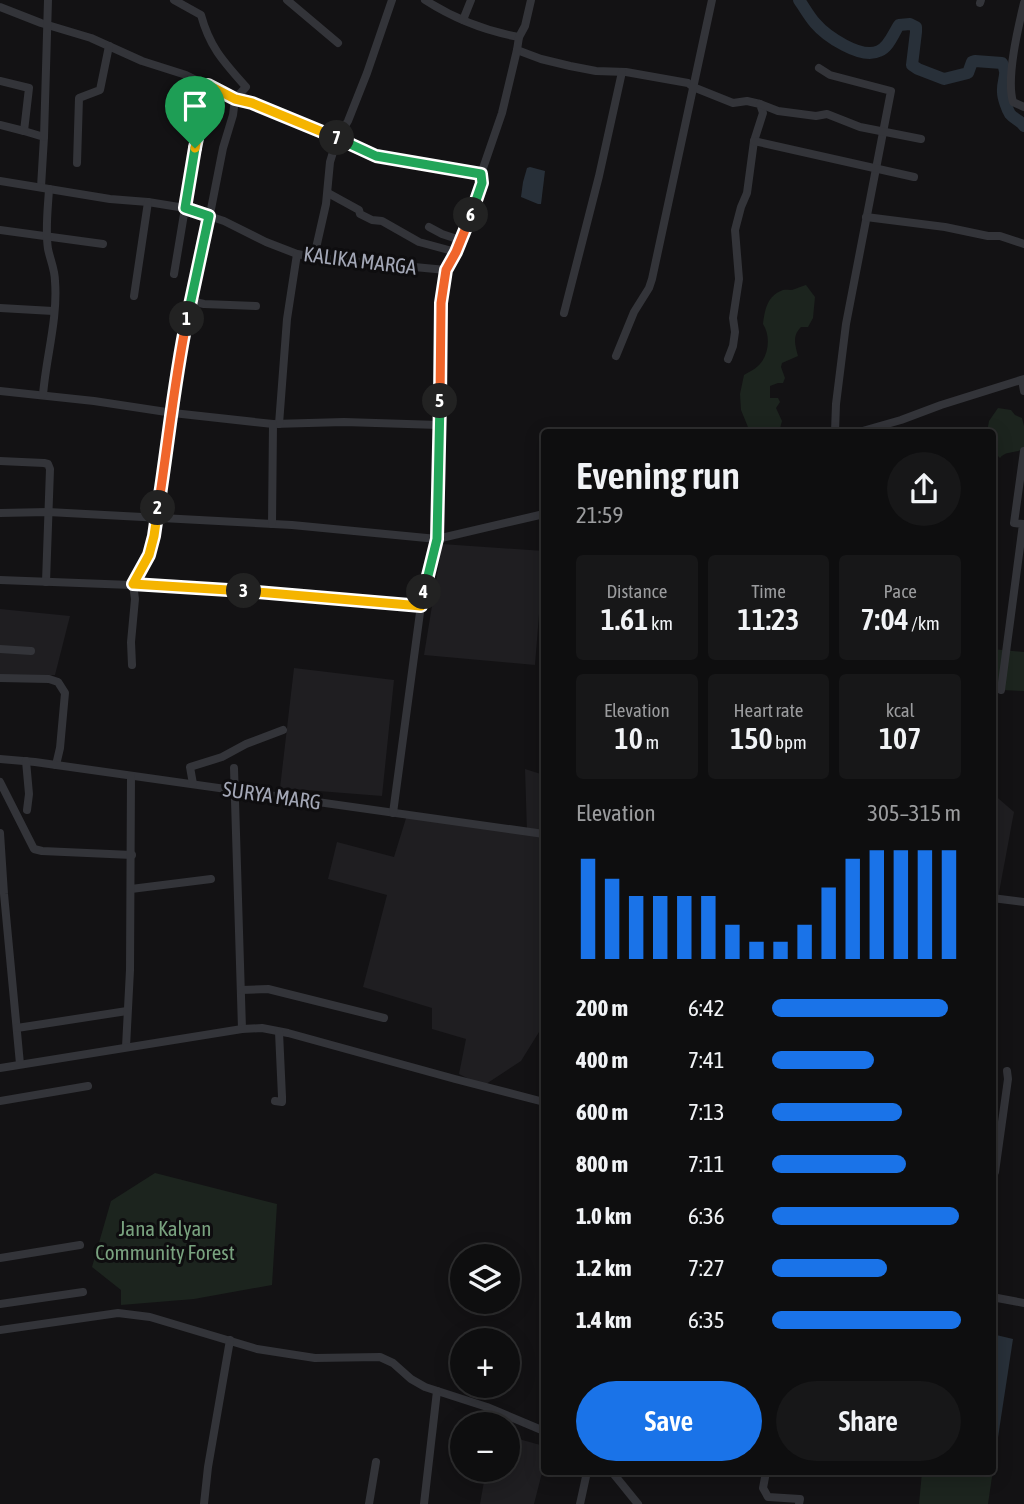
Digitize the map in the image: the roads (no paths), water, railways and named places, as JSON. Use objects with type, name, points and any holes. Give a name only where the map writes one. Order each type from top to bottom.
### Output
[{"type":"street","points":[[43,395],[55,279],[48,248],[45,188],[48,0]]},
{"type":"street","points":[[132,665],[135,599],[133,584],[149,555],[154,536],[180,352],[235,99],[246,87],[213,47],[201,15],[174,0]]},
{"type":"street","points":[[287,0],[338,43]]},
{"type":"street","points":[[314,257],[327,205],[330,162],[337,138],[348,121],[392,0]]},
{"type":"street","points":[[425,0],[463,20],[498,33],[519,37]]},
{"type":"street","points":[[463,20],[471,0]]},
{"type":"street","name":"KALIKA MARGA","points":[[0,181],[185,208],[224,221],[297,254],[446,270],[469,222],[482,183],[481,174],[502,113],[519,37],[525,26],[531,0]]},
{"type":"street","points":[[616,356],[634,312],[652,279],[712,0]]},
{"type":"street","points":[[1024,3],[1010,89],[1013,102],[1024,107]]},
{"type":"street","points":[[0,7],[91,38],[142,61],[186,75],[235,99],[252,103],[376,156],[481,174]]},
{"type":"street","points":[[77,163],[79,99],[100,90],[109,46]]},
{"type":"street","points":[[517,50],[570,66],[688,83],[693,88],[733,103],[747,101],[789,112],[816,116],[827,114],[860,127],[921,139]]},
{"type":"street","points":[[819,68],[830,75],[891,91],[846,324],[835,429]]},
{"type":"street","points":[[564,313],[622,72]]},
{"type":"street","points":[[0,81],[45,89]]},
{"type":"street","points":[[174,274],[208,85]]},
{"type":"street","points":[[24,131],[29,88]]},
{"type":"street","points":[[728,359],[735,332],[733,318],[739,279],[735,230],[747,193],[754,141],[763,113],[760,104]]},
{"type":"street","points":[[0,125],[44,137]]},
{"type":"street","points":[[754,141],[914,177]]},
{"type":"street","points":[[327,193],[359,210],[360,214],[382,221],[419,242],[456,252]]},
{"type":"street","points":[[134,296],[148,202]]},
{"type":"street","points":[[866,217],[1000,236],[1024,244]]},
{"type":"street","points":[[429,227],[460,240]]},
{"type":"street","points":[[0,230],[103,244]]},
{"type":"street","points":[[272,524],[276,424],[297,254]]},
{"type":"street","points":[[393,813],[421,606],[437,539],[442,374],[441,303],[446,270]]},
{"type":"street","points":[[191,301],[256,306]]},
{"type":"street","points":[[0,307],[53,311]]},
{"type":"street","points":[[870,429],[1023,379],[1024,391]]},
{"type":"street","points":[[0,391],[276,424],[344,422],[439,425]]},
{"type":"street","points":[[1001,690],[1023,524],[1014,523],[1024,450]]},
{"type":"street","points":[[0,461],[44,463],[48,464],[50,469],[46,582]]},
{"type":"street","points":[[0,513],[272,524],[437,539],[541,515]]},
{"type":"street","points":[[0,580],[210,588],[421,606]]},
{"type":"street","points":[[0,649],[31,651]]},
{"type":"street","points":[[0,678],[49,678],[58,682],[65,693],[56,765]]},
{"type":"street","points":[[193,784],[190,767],[222,757],[246,744],[283,730]]},
{"type":"street","name":"SURYA MARG","points":[[0,759],[233,789],[541,834]]},
{"type":"street","points":[[26,761],[29,794],[27,810]]},
{"type":"street","points":[[234,768],[242,1029]]},
{"type":"street","points":[[126,1047],[132,855],[131,776]]},
{"type":"street","points":[[0,782],[34,849],[42,852],[132,855]]},
{"type":"street","points":[[0,833],[20,1064]]},
{"type":"street","points":[[131,889],[211,879]]},
{"type":"street","points":[[996,898],[1024,902]]},
{"type":"street","points":[[241,990],[268,989],[384,1018]]},
{"type":"street","points":[[17,1028],[127,1011]]},
{"type":"street","points":[[0,1068],[262,1028],[541,1101]]},
{"type":"street","points":[[275,1101],[282,1102],[279,1032]]},
{"type":"street","points":[[996,1165],[1007,1071]]},
{"type":"street","points":[[0,1101],[88,1086]]},
{"type":"street","points":[[0,1258],[80,1245]]},
{"type":"street","points":[[0,1304],[83,1292]]},
{"type":"street","points":[[996,1298],[1024,1303]]},
{"type":"street","points":[[0,1330],[118,1313],[150,1317],[257,1349],[315,1358],[380,1357],[393,1363],[425,1387],[487,1407],[541,1430]]},
{"type":"street","points":[[204,1504],[230,1340]]},
{"type":"street","points":[[424,1504],[437,1391]]},
{"type":"street","points":[[369,1504],[376,1462]]},
{"type":"street","points":[[580,1504],[586,1475]]},
{"type":"street","points":[[614,1475],[638,1504]]},
{"type":"street","points":[[765,1475],[763,1488],[768,1497],[800,1499],[799,1504]]},
{"type":"waterway","points":[[799,0],[815,23],[827,34],[854,50],[872,53],[879,51],[888,43],[899,25],[910,24],[916,27],[912,65],[944,79],[968,73],[975,61],[1002,63],[1005,70],[1005,103],[1010,114],[1024,126]]},
{"type":"park label","name":"Jana Kalyan Community Forest","points":[[165,1240]]}]
